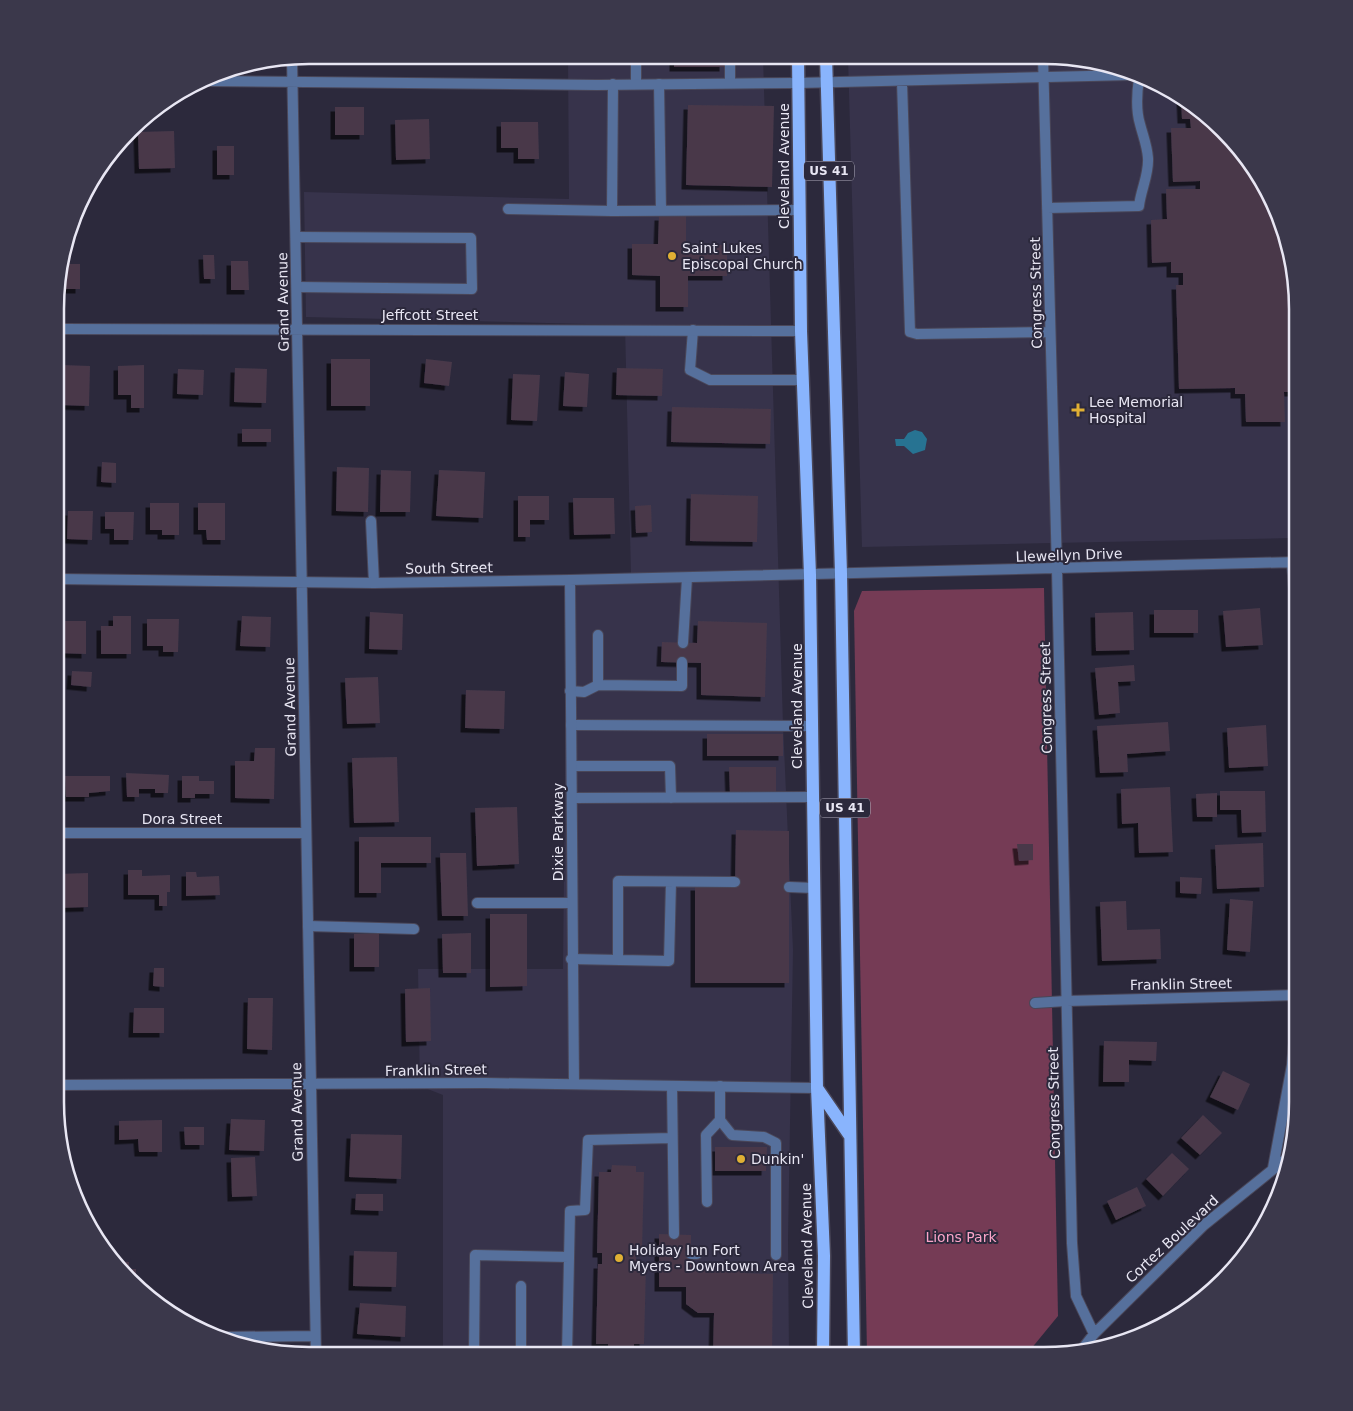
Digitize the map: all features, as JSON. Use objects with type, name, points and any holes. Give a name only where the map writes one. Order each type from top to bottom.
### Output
[{"type":"main road","name":"Cleveland Avenue","points":[[798,64],[801,330],[810,575],[817,1088],[822,1187],[823,1347]]},
{"type":"main road","name":"US 41","points":[[826,64],[841,574],[854,1347]]},
{"type":"main road","points":[[817,1088],[850,1136]]},
{"type":"street","name":"Grand Avenue","points":[[292,64],[316,1347]]},
{"type":"street","points":[[636,64],[636,84]]},
{"type":"street","points":[[730,64],[730,83]]},
{"type":"street","name":"Congress Street","points":[[1043,64],[1057,570],[1068,1144],[1076,1296],[1094,1334]]},
{"type":"street","points":[[217,81],[798,84],[1120,76]]},
{"type":"street","points":[[902,82],[908,322],[910,332],[917,334],[1050,332]]},
{"type":"street","points":[[1047,208],[1139,206],[1140,194],[1148,176],[1148,160],[1144,134],[1138,116],[1139,82]]},
{"type":"street","points":[[612,211],[613,84]]},
{"type":"street","points":[[659,84],[661,211]]},
{"type":"street","points":[[508,209],[612,211],[799,210]]},
{"type":"street","points":[[296,237],[471,238],[472,288],[297,287]]},
{"type":"street","name":"Jeffcott Street","points":[[64,329],[801,330]]},
{"type":"street","points":[[693,330],[690,370],[710,380],[802,380]]},
{"type":"street","points":[[371,522],[374,583]]},
{"type":"street","name":"Llewellyn Drive","points":[[841,574],[1057,570],[1289,560]]},
{"type":"street","name":"South Street","points":[[64,579],[374,583],[841,574]]},
{"type":"street","points":[[683,639],[687,578]]},
{"type":"street","name":"Dixie Parkway","points":[[570,580],[572,766],[571,959],[574,1084]]},
{"type":"street","points":[[598,635],[598,685]]},
{"type":"street","points":[[570,691],[584,692],[598,685],[682,686],[682,662]]},
{"type":"street","points":[[571,724],[812,726]]},
{"type":"street","points":[[572,766],[670,766],[671,798]]},
{"type":"street","points":[[572,798],[812,797]]},
{"type":"street","name":"Dora Street","points":[[64,832],[306,833]]},
{"type":"street","points":[[618,960],[618,881],[735,882]]},
{"type":"street","points":[[571,959],[669,961],[671,882]]},
{"type":"street","points":[[789,887],[814,888]]},
{"type":"street","points":[[477,903],[572,903]]},
{"type":"street","points":[[308,926],[414,929]]},
{"type":"street","name":"Franklin Street","points":[[1034,1003],[1289,996]]},
{"type":"street","points":[[1273,1168],[1289,1081]]},
{"type":"street","name":"Franklin Street","points":[[64,1085],[574,1084],[817,1088]]},
{"type":"street","points":[[672,1086],[674,1234]]},
{"type":"street","points":[[720,1086],[720,1120],[732,1135],[764,1137],[776,1143],[778,1203],[776,1255]]},
{"type":"street","points":[[707,1202],[706,1135],[720,1120]]},
{"type":"street","points":[[567,1347],[570,1211],[585,1210],[588,1140],[672,1138]]},
{"type":"street","name":"Cortez Boulevard","points":[[1086,1344],[1204,1225],[1282,1162]]},
{"type":"street","points":[[474,1347],[475,1255],[569,1257]]},
{"type":"street","points":[[521,1286],[521,1347]]},
{"type":"street","points":[[238,1337],[315,1336]]},
{"type":"shaded area","points":[[568,64],[763,64],[783,725],[793,950],[788,1240],[789,1347],[443,1347],[443,1095],[420,1086],[418,969],[563,969],[567,574],[631,575],[625,325],[306,317],[304,192],[569,199]]},
{"type":"shaded area","name":"Lee Memorial Hospital","points":[[848,64],[1060,64],[1092,68],[1138,82],[1167,97],[1193,114],[1228,147],[1248,173],[1271,215],[1285,261],[1289,293],[1289,538],[862,547]]},
{"type":"green space","name":"Lions Park","points":[[1044,588],[1058,1316],[1033,1347],[867,1347],[854,611],[862,591]]},
{"type":"water","points":[[915,430],[922,432],[927,439],[925,450],[913,454],[904,446],[896,446],[895,439],[904,439],[908,433]]},
{"type":"building","points":[[674,64],[724,64],[724,67],[674,67]]},
{"type":"building","points":[[688,105],[774,106],[772,187],[686,185]]},
{"type":"building","points":[[1181,106],[1206,125],[1228,147],[1248,173],[1271,215],[1285,261],[1289,293],[1289,392],[1284,392],[1285,422],[1246,422],[1245,394],[1235,394],[1235,388],[1179,389],[1176,285],[1183,285],[1183,273],[1171,273],[1171,262],[1152,263],[1151,220],[1167,219],[1166,189],[1200,189],[1200,181],[1173,182],[1171,128],[1191,128],[1190,119],[1182,119]]},
{"type":"building","points":[[335,107],[364,107],[364,135],[335,135]]},
{"type":"building","points":[[429,119],[430,159],[396,160],[395,120]]},
{"type":"building","points":[[501,122],[538,122],[539,159],[518,159],[518,148],[501,148]]},
{"type":"building","points":[[174,131],[175,168],[139,169],[138,134],[140,132]]},
{"type":"building","points":[[217,146],[234,146],[234,175],[217,175]]},
{"type":"building","points":[[659,216],[686,216],[686,245],[727,245],[727,276],[688,276],[688,307],[660,307],[660,276],[632,275],[632,244],[658,244]]},
{"type":"building","points":[[203,255],[214,255],[215,279],[204,279]]},
{"type":"building","points":[[231,261],[248,261],[249,290],[231,290]]},
{"type":"building","points":[[68,264],[80,264],[80,289],[64,289]]},
{"type":"building","points":[[331,359],[370,359],[370,406],[331,406]]},
{"type":"building","points":[[426,359],[452,362],[449,386],[424,383]]},
{"type":"building","points":[[64,365],[90,366],[89,406],[64,405]]},
{"type":"building","points":[[144,365],[144,408],[131,408],[131,395],[118,395],[118,366]]},
{"type":"building","points":[[235,368],[267,369],[266,403],[234,402]]},
{"type":"building","points":[[617,368],[663,369],[662,396],[616,395]]},
{"type":"building","points":[[178,369],[204,370],[203,395],[177,394]]},
{"type":"building","points":[[565,372],[589,374],[587,407],[563,406]]},
{"type":"building","points":[[513,374],[540,375],[537,421],[511,420]]},
{"type":"building","points":[[672,407],[771,409],[770,444],[671,442]]},
{"type":"building","points":[[242,429],[271,429],[271,442],[242,442]]},
{"type":"building","points":[[102,462],[116,463],[116,483],[101,482]]},
{"type":"building","points":[[337,467],[369,468],[368,512],[336,511]]},
{"type":"building","points":[[381,470],[411,471],[410,512],[380,512]]},
{"type":"building","points":[[439,470],[485,472],[483,518],[436,516]]},
{"type":"building","points":[[691,494],[758,496],[757,542],[690,541]]},
{"type":"building","points":[[518,496],[549,496],[549,520],[530,520],[530,537],[518,537]]},
{"type":"building","points":[[573,498],[614,498],[615,534],[574,535]]},
{"type":"building","points":[[150,503],[179,503],[179,535],[162,535],[162,530],[150,530]]},
{"type":"building","points":[[198,503],[225,503],[225,540],[207,540],[206,530],[198,530]]},
{"type":"building","points":[[651,505],[652,532],[636,533],[635,506]]},
{"type":"building","points":[[68,511],[93,511],[92,540],[67,539]]},
{"type":"building","points":[[105,512],[134,512],[133,540],[114,540],[114,529],[105,529]]},
{"type":"building","points":[[1260,608],[1263,645],[1226,647],[1223,611]]},
{"type":"building","points":[[1154,610],[1198,610],[1198,633],[1154,633]]},
{"type":"building","points":[[370,612],[403,614],[402,650],[369,649]]},
{"type":"building","points":[[1133,612],[1134,650],[1096,651],[1095,613]]},
{"type":"building","points":[[113,616],[131,616],[131,654],[101,654],[101,626],[113,626]]},
{"type":"building","points":[[242,616],[271,617],[270,647],[240,646]]},
{"type":"building","points":[[147,619],[179,619],[178,652],[163,652],[163,646],[147,646]]},
{"type":"building","points":[[64,621],[86,621],[86,654],[64,653]]},
{"type":"building","points":[[698,621],[767,623],[765,697],[701,695],[701,663],[661,662],[662,642],[697,643]]},
{"type":"building","points":[[1134,665],[1135,681],[1118,682],[1120,713],[1099,715],[1095,668]]},
{"type":"building","points":[[72,671],[92,672],[91,687],[71,685]]},
{"type":"building","points":[[378,677],[380,723],[347,724],[345,678]]},
{"type":"building","points":[[466,690],[505,691],[504,729],[465,728]]},
{"type":"building","points":[[1168,722],[1170,751],[1127,754],[1128,772],[1100,773],[1097,726]]},
{"type":"building","points":[[1266,725],[1268,766],[1229,768],[1227,728]]},
{"type":"building","points":[[707,734],[783,734],[783,756],[707,756]]},
{"type":"building","points":[[255,748],[275,748],[274,799],[235,798],[235,761],[254,761]]},
{"type":"building","points":[[397,757],[399,822],[354,823],[352,758]]},
{"type":"building","points":[[729,767],[776,767],[776,794],[730,794]]},
{"type":"building","points":[[126,773],[169,775],[168,793],[155,793],[155,789],[139,789],[139,797],[127,797]]},
{"type":"building","points":[[65,776],[110,776],[110,791],[89,793],[89,797],[66,797]]},
{"type":"building","points":[[182,776],[199,776],[199,781],[214,781],[214,794],[195,794],[195,798],[182,798]]},
{"type":"building","points":[[1170,787],[1173,852],[1139,853],[1138,823],[1122,824],[1121,789]]},
{"type":"building","points":[[1220,791],[1265,791],[1266,832],[1242,833],[1241,810],[1220,810]]},
{"type":"building","points":[[1217,793],[1217,817],[1197,817],[1196,794]]},
{"type":"building","points":[[517,807],[519,864],[477,866],[475,808]]},
{"type":"building","points":[[736,830],[789,831],[789,983],[695,983],[695,886],[735,886]]},
{"type":"building","points":[[359,837],[431,837],[431,863],[381,863],[381,893],[359,893]]},
{"type":"building","points":[[1263,843],[1264,887],[1217,889],[1215,845]]},
{"type":"building","points":[[1017,844],[1033,844],[1033,860],[1019,861]]},
{"type":"building","points":[[440,853],[466,853],[468,916],[442,916]]},
{"type":"building","points":[[128,870],[142,870],[142,876],[170,875],[170,892],[167,892],[167,906],[159,906],[159,895],[128,895]]},
{"type":"building","points":[[186,872],[196,872],[197,877],[219,876],[220,895],[186,896]]},
{"type":"building","points":[[88,873],[88,907],[64,908],[64,874]]},
{"type":"building","points":[[1180,877],[1202,878],[1201,894],[1180,893]]},
{"type":"building","points":[[1230,899],[1253,901],[1250,952],[1227,950]]},
{"type":"building","points":[[1126,901],[1127,930],[1160,929],[1161,959],[1102,961],[1100,902]]},
{"type":"building","points":[[490,914],[527,914],[527,986],[490,987]]},
{"type":"building","points":[[471,933],[471,973],[443,973],[442,934]]},
{"type":"building","points":[[354,934],[379,934],[379,967],[354,967]]},
{"type":"building","points":[[154,968],[164,968],[164,987],[153,986]]},
{"type":"building","points":[[430,988],[431,1041],[406,1042],[405,989]]},
{"type":"building","points":[[248,998],[273,998],[272,1050],[247,1049]]},
{"type":"building","points":[[134,1008],[164,1008],[164,1033],[133,1033]]},
{"type":"building","points":[[1104,1041],[1157,1042],[1156,1061],[1129,1060],[1129,1082],[1103,1082]]},
{"type":"building","points":[[1223,1071],[1250,1084],[1238,1110],[1210,1097]]},
{"type":"building","points":[[1203,1115],[1222,1133],[1200,1155],[1181,1138]]},
{"type":"building","points":[[231,1119],[265,1120],[264,1151],[229,1150]]},
{"type":"building","points":[[162,1120],[162,1152],[139,1152],[138,1139],[119,1140],[119,1121]]},
{"type":"building","points":[[184,1127],[204,1127],[204,1145],[185,1145]]},
{"type":"building","points":[[351,1134],[402,1135],[401,1179],[349,1177]]},
{"type":"building","name":"Dunkin'","points":[[715,1147],[767,1147],[766,1171],[715,1171]]},
{"type":"building","points":[[1172,1153],[1189,1169],[1163,1196],[1146,1179]]},
{"type":"building","points":[[255,1157],[257,1196],[232,1197],[231,1158]]},
{"type":"building","name":"Holiday Inn Fort Myers - Downtown Area","points":[[612,1165],[636,1166],[636,1172],[644,1172],[642,1251],[636,1251],[636,1266],[646,1266],[644,1344],[634,1344],[634,1347],[608,1347],[608,1344],[596,1344],[598,1264],[602,1264],[602,1253],[597,1253],[599,1172],[611,1172]]},
{"type":"building","points":[[1137,1187],[1146,1206],[1116,1220],[1107,1201]]},
{"type":"building","points":[[356,1194],[383,1194],[383,1211],[355,1210]]},
{"type":"building","points":[[659,1234],[691,1235],[691,1264],[745,1264],[745,1273],[773,1274],[772,1347],[713,1347],[714,1313],[698,1313],[686,1304],[686,1287],[659,1287]]},
{"type":"building","points":[[354,1251],[397,1252],[396,1287],[353,1286]]},
{"type":"building","points":[[123,1262],[129,1262],[129,1268]]},
{"type":"building","points":[[130,1269],[136,1269],[136,1275]]},
{"type":"building","points":[[360,1303],[406,1306],[405,1337],[357,1334]]},
{"type":"place","name":"Saint Lukes Episcopal Church","points":[[672,256]]},
{"type":"place","name":"Lee Memorial Hospital","points":[[1078,410]]},
{"type":"place","name":"Dunkin'","points":[[741,1159]]},
{"type":"place","name":"Holiday Inn Fort Myers - Downtown Area","points":[[619,1258]]}]
